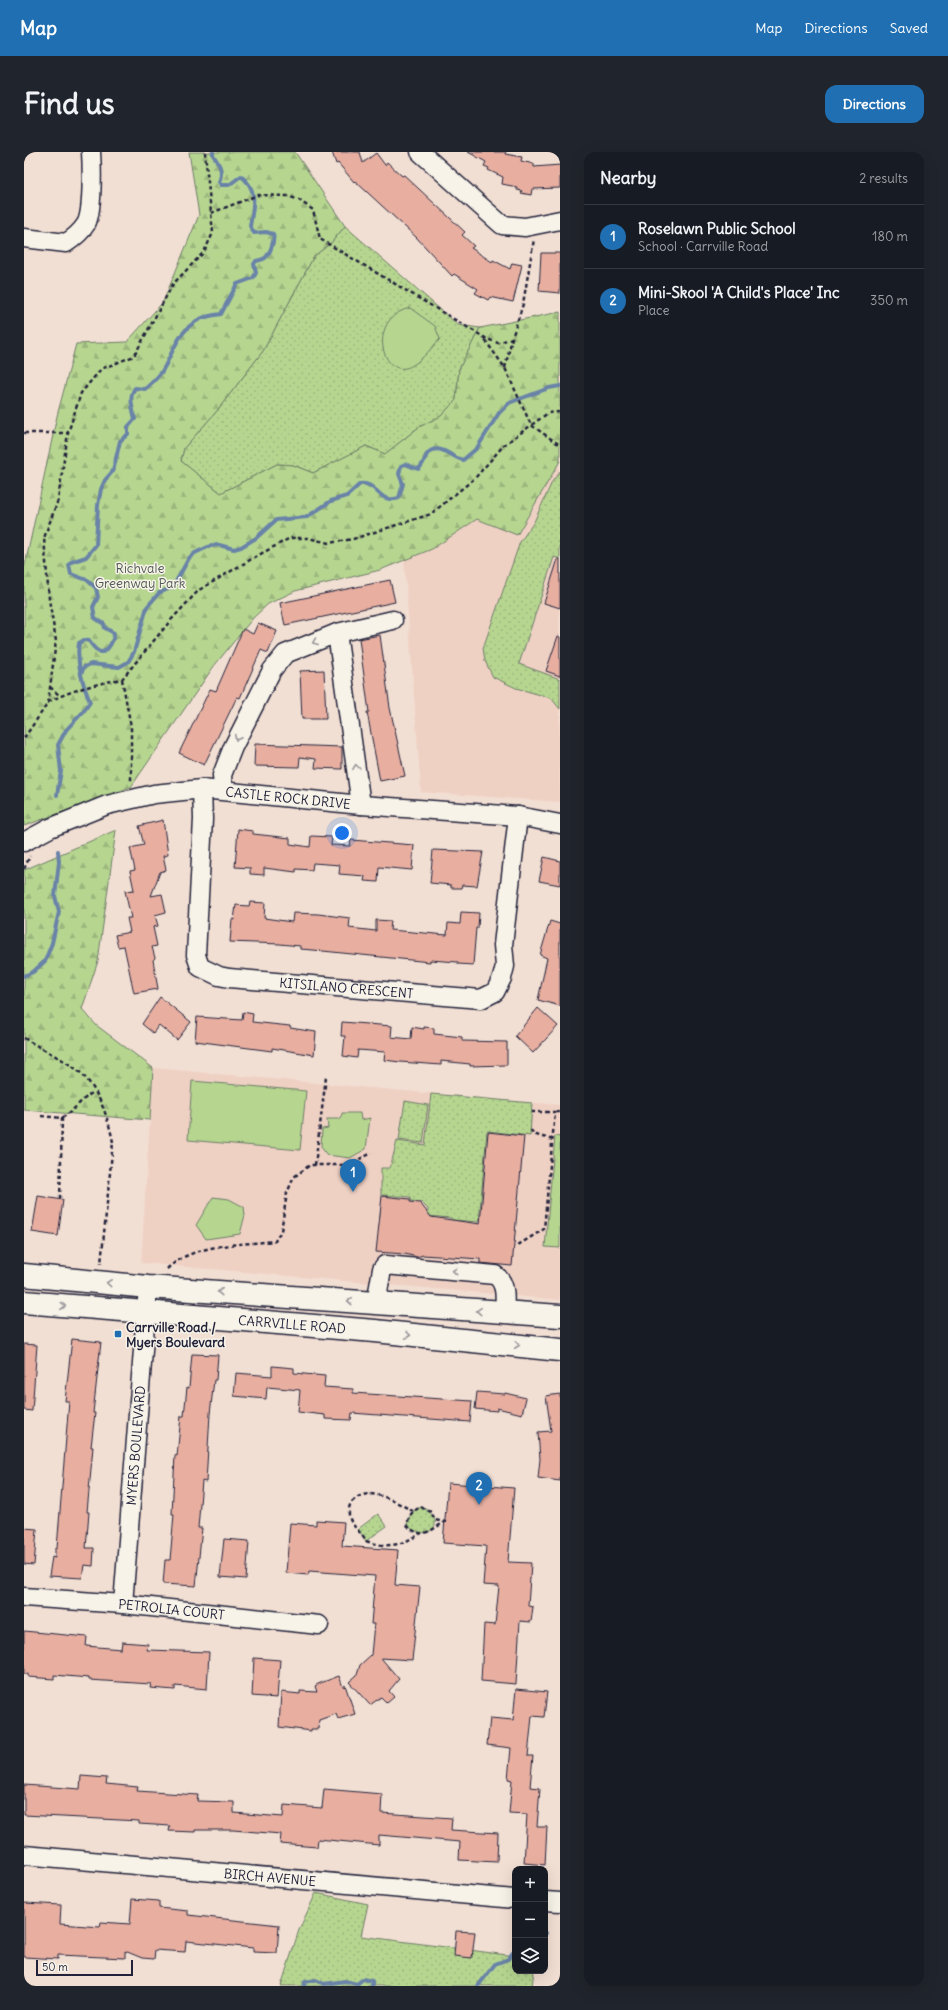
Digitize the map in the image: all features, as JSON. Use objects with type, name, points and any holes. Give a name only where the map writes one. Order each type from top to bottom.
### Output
[{"type":"main road","points":[[24,1276],[148,1287],[560,1316]]},
{"type":"main road","name":"CARRVILLE ROAD","points":[[24,1302],[146,1314],[375,1331],[560,1350]]},
{"type":"main road","points":[[375,1331],[376,1303]]},
{"type":"street","points":[[24,238],[66,243],[78,235],[87,222],[90,198],[91,152]]},
{"type":"street","points":[[420,152],[502,225],[525,227],[560,220]]},
{"type":"street","points":[[223,790],[222,774],[233,747],[272,670],[285,654],[337,633],[393,620]]},
{"type":"street","points":[[337,633],[361,805]]},
{"type":"street","name":"CASTLE ROCK DRIVE","points":[[27,849],[50,828],[108,805],[154,794],[202,789],[361,805],[518,816],[560,824]]},
{"type":"street","name":"KITSILANO CRESCENT","points":[[202,789],[202,850],[196,955],[200,967],[219,976],[255,981],[481,999],[495,992],[502,978],[505,966],[503,944],[518,816]]},
{"type":"street","points":[[376,1303],[382,1269],[385,1265],[495,1275],[503,1284],[504,1312]]},
{"type":"street","name":"MYERS BOULEVARD","points":[[123,1604],[148,1287]]},
{"type":"street","name":"PETROLIA COURT","points":[[24,1597],[123,1604],[319,1625]]},
{"type":"street","name":"BIRCH AVENUE","points":[[24,1855],[512,1899]]},
{"type":"street","points":[[548,1901],[560,1902]]},
{"type":"path","points":[[48,703],[56,641],[49,599],[44,538],[58,500],[68,433],[81,393],[101,369],[134,356],[173,284],[204,252],[213,233],[205,152]]},
{"type":"path","points":[[211,213],[240,200],[258,195],[288,196],[299,200],[313,210],[320,239],[483,338],[498,343],[512,338]]},
{"type":"path","points":[[505,368],[512,338],[523,304],[536,225]]},
{"type":"path","points":[[483,338],[505,368],[531,425],[560,445]]},
{"type":"path","points":[[24,738],[48,703],[67,693],[96,683],[122,679],[171,620],[199,590],[255,556],[290,538],[308,538],[329,543],[353,539],[432,514],[475,478],[504,445],[548,413],[560,412]]},
{"type":"path","points":[[24,433],[68,433]]},
{"type":"path","points":[[122,679],[131,727],[131,783]]},
{"type":"path","points":[[50,687],[60,696]]},
{"type":"path","points":[[24,869],[27,849]]},
{"type":"path","points":[[24,1038],[78,1071],[94,1092],[109,1123],[113,1142],[102,1264]]},
{"type":"path","points":[[316,1165],[326,1077]]},
{"type":"path","points":[[41,1116],[62,1118],[78,1108],[84,1099],[94,1092]]},
{"type":"path","points":[[532,1112],[560,1112]]},
{"type":"path","points":[[518,1245],[544,1229],[555,1112]]},
{"type":"path","points":[[60,1199],[62,1118]]},
{"type":"path","points":[[531,1130],[533,1134],[553,1140]]},
{"type":"path","points":[[167,1269],[172,1264],[198,1250],[275,1241],[282,1231],[287,1192],[294,1177],[310,1165],[347,1165],[372,1153]]},
{"type":"path","points":[[413,1511],[395,1502],[368,1492],[351,1502],[349,1510],[350,1520],[364,1535],[366,1541],[394,1546],[420,1534],[431,1532],[434,1528],[445,1522],[436,1520],[431,1512],[421,1507],[413,1511],[408,1517],[407,1525],[413,1531],[420,1534]]},
{"type":"path","points":[[434,1528],[436,1520]]},
{"type":"shaded area","points":[[559,461],[560,802],[421,792],[404,560],[432,549]]},
{"type":"shaded area","points":[[153,1068],[560,1105],[560,1300],[141,1263]]},
{"type":"green space","name":"Richvale Greenway Park","points":[[189,152],[295,152],[345,226],[331,243],[314,256],[263,351],[216,412],[184,448],[181,461],[221,493],[277,464],[293,465],[313,473],[366,446],[385,454],[419,427],[441,416],[456,400],[459,369],[480,328],[560,312],[560,461],[517,535],[477,519],[432,549],[380,570],[295,591],[268,604],[253,618],[214,666],[131,787],[24,826],[24,570],[57,416],[76,344],[127,342],[163,302],[199,215]]},
{"type":"green space","points":[[345,226],[458,325],[480,328],[459,369],[456,400],[441,416],[419,427],[385,454],[366,446],[313,473],[293,465],[277,464],[221,493],[181,461],[184,448],[216,412],[263,351],[314,256],[331,243]]},
{"type":"green space","points":[[410,308],[435,326],[440,339],[417,362],[413,365],[402,368],[393,366],[387,358],[383,347],[383,335],[387,324],[396,314]]},
{"type":"green space","points":[[560,471],[560,559],[554,557],[519,664],[560,679],[560,709],[551,698],[516,688],[493,677],[485,661],[483,648],[520,542],[534,522],[552,482]]},
{"type":"green space","points":[[116,830],[98,961],[82,1009],[96,1025],[153,1068],[150,1120],[24,1110],[24,870]]},
{"type":"green space","points":[[192,1081],[306,1091],[300,1150],[188,1140]]},
{"type":"green space","points":[[431,1094],[532,1103],[530,1136],[487,1131],[479,1222],[428,1216],[428,1209],[421,1202],[411,1201],[411,1197],[381,1195],[381,1168],[390,1168],[397,1141],[425,1145]]},
{"type":"green space","points":[[405,1101],[428,1105],[423,1143],[399,1140]]},
{"type":"green space","points":[[342,1113],[360,1113],[361,1120],[370,1118],[366,1149],[350,1158],[327,1155],[321,1147],[322,1129],[328,1128],[327,1119],[341,1119]]},
{"type":"green space","points":[[555,1136],[560,1137],[560,1248],[545,1247]]},
{"type":"green space","points":[[213,1197],[229,1199],[244,1207],[245,1215],[240,1234],[206,1239],[196,1225]]},
{"type":"green space","points":[[421,1507],[430,1513],[435,1524],[433,1529],[422,1533],[415,1531],[407,1525],[411,1514]]},
{"type":"green space","points":[[378,1514],[387,1526],[366,1541],[358,1529]]},
{"type":"green space","points":[[316,1893],[368,1904],[361,1936],[512,1956],[512,1974],[534,1974],[532,1986],[281,1986],[299,1930]]},
{"type":"building","points":[[332,152],[360,152],[363,163],[376,153],[385,165],[387,162],[402,176],[404,175],[465,232],[462,235],[474,246],[471,248],[492,262],[493,260],[510,269],[512,263],[522,265],[513,302],[490,297],[488,300],[475,293],[478,289],[454,274],[452,276],[417,238],[355,181],[354,182],[338,163],[336,164]]},
{"type":"building","points":[[468,152],[506,152],[505,154],[522,157],[521,161],[534,164],[534,167],[560,165],[560,188],[532,189],[531,195],[521,193],[522,191],[517,190],[517,187],[502,184],[503,177],[488,170],[489,168],[484,166],[486,162]]},
{"type":"building","points":[[541,253],[560,253],[560,293],[539,291]]},
{"type":"building","points":[[558,559],[560,559],[560,608],[544,603]]},
{"type":"building","points":[[390,580],[395,602],[285,625],[280,603]]},
{"type":"building","points":[[258,623],[277,631],[268,653],[261,650],[240,698],[237,697],[204,765],[179,753],[210,689],[216,691],[243,629],[253,634]]},
{"type":"building","points":[[380,635],[390,708],[405,776],[380,781],[367,712],[369,712],[359,639]]},
{"type":"building","points":[[558,636],[560,637],[560,676],[546,671]]},
{"type":"building","points":[[324,670],[326,719],[302,719],[300,671]]},
{"type":"building","points":[[255,744],[342,747],[342,769],[315,768],[316,759],[300,757],[299,767],[254,766]]},
{"type":"building","points":[[163,820],[168,855],[163,856],[166,870],[160,872],[151,896],[162,894],[166,912],[155,915],[158,926],[153,927],[157,946],[152,947],[155,958],[153,960],[158,989],[134,993],[124,946],[118,947],[115,935],[130,932],[127,918],[131,918],[125,891],[134,890],[130,871],[135,870],[130,848],[144,845],[139,826]]},
{"type":"building","points":[[238,829],[253,831],[253,834],[290,838],[290,844],[310,847],[311,836],[332,837],[331,845],[350,846],[351,840],[414,845],[412,870],[379,867],[378,882],[364,881],[365,876],[339,874],[340,865],[313,863],[312,870],[296,869],[296,872],[264,868],[264,875],[250,874],[250,868],[235,867]]},
{"type":"building","points":[[433,850],[483,852],[477,886],[462,885],[461,888],[451,888],[451,885],[430,883]]},
{"type":"building","points":[[544,857],[560,861],[560,885],[539,881]]},
{"type":"building","points":[[250,902],[265,903],[264,918],[292,922],[293,913],[318,914],[350,918],[349,928],[376,931],[376,920],[391,921],[390,930],[447,935],[448,923],[460,924],[461,912],[479,913],[478,928],[476,928],[473,965],[458,964],[458,962],[430,960],[430,962],[300,949],[300,946],[280,944],[230,942],[232,919],[234,920],[236,905],[249,906]]},
{"type":"building","points":[[550,921],[560,924],[560,1006],[538,1000],[547,958],[540,955]]},
{"type":"building","points":[[160,997],[191,1022],[177,1040],[159,1025],[153,1033],[142,1024]]},
{"type":"building","points":[[538,1008],[558,1026],[533,1053],[515,1036]]},
{"type":"building","points":[[243,1012],[253,1014],[252,1022],[290,1026],[290,1028],[316,1032],[314,1055],[272,1048],[272,1051],[195,1041],[197,1017],[242,1020]]},
{"type":"building","points":[[342,1022],[392,1026],[391,1037],[411,1039],[412,1027],[424,1029],[424,1027],[434,1028],[434,1034],[462,1037],[462,1041],[507,1042],[507,1065],[470,1066],[470,1064],[441,1061],[441,1065],[400,1062],[384,1060],[385,1052],[358,1050],[357,1058],[343,1056],[345,1036],[341,1036]]},
{"type":"building","points":[[488,1132],[524,1136],[512,1266],[480,1263],[480,1259],[423,1255],[417,1257],[405,1254],[376,1252],[382,1196],[410,1199],[410,1202],[420,1203],[431,1217],[480,1224]]},
{"type":"building","points":[[38,1196],[63,1200],[58,1236],[32,1232]]},
{"type":"building","points":[[72,1339],[101,1342],[93,1413],[95,1413],[91,1447],[93,1447],[87,1512],[89,1512],[86,1548],[94,1548],[93,1566],[84,1565],[82,1578],[49,1576],[52,1557],[55,1558],[55,1548],[57,1548],[69,1401],[65,1401]]},
{"type":"building","points":[[24,1344],[37,1345],[32,1411],[24,1410]]},
{"type":"building","points":[[192,1354],[218,1355],[216,1380],[214,1380],[210,1414],[206,1482],[202,1481],[198,1528],[202,1528],[196,1586],[163,1584],[165,1560],[170,1560],[174,1514],[172,1514],[175,1455],[177,1456],[181,1416],[184,1416],[187,1387],[189,1388]]},
{"type":"building","points":[[272,1366],[294,1368],[294,1373],[325,1376],[324,1387],[353,1389],[353,1393],[472,1401],[470,1422],[352,1413],[351,1420],[325,1419],[325,1415],[298,1412],[300,1390],[267,1387],[266,1399],[234,1396],[236,1373],[272,1376]]},
{"type":"building","points":[[477,1392],[505,1393],[526,1398],[522,1414],[497,1408],[497,1411],[475,1409]]},
{"type":"building","points":[[560,1394],[560,1481],[538,1478],[540,1459],[538,1432],[551,1431],[546,1396]]},
{"type":"building","points":[[448,1483],[514,1488],[508,1562],[531,1563],[528,1606],[533,1607],[531,1622],[520,1621],[516,1684],[481,1681],[484,1624],[495,1625],[499,1586],[483,1585],[486,1546],[443,1543]]},
{"type":"building","points":[[316,1520],[344,1522],[342,1546],[398,1550],[395,1585],[420,1587],[412,1660],[381,1658],[399,1679],[389,1691],[394,1697],[387,1703],[381,1697],[370,1705],[349,1682],[357,1675],[360,1665],[371,1655],[374,1624],[371,1624],[375,1576],[309,1571],[308,1575],[286,1573],[290,1523],[316,1525]]},
{"type":"building","points":[[24,1528],[37,1529],[34,1565],[24,1564]]},
{"type":"building","points":[[224,1539],[249,1541],[246,1579],[220,1577]]},
{"type":"building","points":[[24,1631],[87,1637],[86,1646],[121,1649],[122,1642],[148,1644],[147,1650],[209,1652],[207,1689],[175,1686],[175,1690],[150,1688],[151,1684],[89,1680],[89,1678],[54,1675],[54,1679],[28,1677],[28,1674],[24,1674]]},
{"type":"building","points":[[254,1658],[280,1660],[277,1698],[252,1696]]},
{"type":"building","points":[[339,1676],[343,1687],[345,1685],[355,1714],[338,1719],[336,1714],[319,1720],[318,1729],[311,1729],[311,1731],[279,1727],[281,1692],[300,1694],[300,1691],[317,1692],[315,1686]]},
{"type":"building","points":[[516,1689],[547,1692],[544,1717],[532,1716],[528,1756],[533,1756],[530,1787],[540,1788],[537,1827],[547,1827],[545,1865],[524,1863],[527,1814],[509,1813],[512,1780],[508,1779],[511,1748],[487,1745],[490,1718],[513,1720]]},
{"type":"building","points":[[81,1776],[107,1778],[106,1784],[138,1787],[137,1791],[198,1795],[197,1801],[234,1802],[234,1813],[283,1817],[284,1805],[322,1808],[324,1789],[382,1794],[381,1813],[452,1818],[451,1830],[498,1833],[497,1862],[459,1860],[460,1842],[379,1835],[379,1845],[318,1839],[317,1847],[280,1844],[281,1834],[233,1830],[195,1830],[195,1832],[169,1831],[170,1826],[139,1824],[139,1821],[24,1815],[24,1785],[80,1789]]},
{"type":"building","points":[[132,1899],[159,1901],[159,1908],[188,1911],[188,1915],[279,1925],[277,1953],[253,1952],[253,1948],[186,1941],[185,1952],[155,1950],[154,1959],[142,1958],[125,1951],[125,1958],[58,1955],[58,1959],[24,1957],[24,1903],[61,1905],[60,1924],[100,1927],[101,1922],[130,1924]]},
{"type":"building","points":[[456,1931],[475,1932],[472,1958],[454,1956]]},
{"type":"waterway","points":[[57,795],[61,771],[58,745],[66,730],[90,702],[80,673],[78,658],[79,643],[84,640],[89,641],[98,651],[101,652],[107,649],[113,639],[114,633],[105,628],[104,624],[95,618],[93,607],[98,597],[96,588],[87,580],[71,574],[69,565],[71,562],[86,557],[96,545],[98,505],[101,489],[105,480],[113,471],[120,441],[128,434],[128,427],[135,419],[132,403],[133,392],[135,388],[145,389],[154,381],[163,369],[178,340],[187,328],[202,318],[221,314],[237,284],[253,278],[256,273],[254,264],[256,261],[267,256],[273,243],[273,234],[266,232],[254,233],[250,226],[253,193],[247,181],[241,176],[229,185],[221,185],[219,182],[221,171],[213,152]]},
{"type":"waterway","points":[[81,674],[84,667],[91,664],[119,667],[128,662],[134,652],[147,607],[159,593],[173,587],[189,558],[195,553],[210,546],[219,545],[234,549],[241,547],[256,538],[276,520],[307,517],[331,501],[347,496],[360,484],[370,486],[386,498],[399,498],[403,484],[399,474],[401,466],[405,464],[418,469],[422,466],[428,453],[437,449],[463,460],[477,448],[499,413],[509,403],[549,388],[560,386]]},
{"type":"waterway","points":[[24,976],[33,972],[45,961],[52,943],[59,912],[55,896],[59,862],[58,851]]},
{"type":"waterway","points":[[478,1986],[495,1964],[508,1959],[512,1954]]},
{"type":"waterway","points":[[304,1986],[305,1982],[316,1980],[324,1984],[345,1981],[357,1984],[363,1979],[372,1981],[372,1986]]},
{"type":"place","name":"Roselawn Public School","points":[[353,1192]]},
{"type":"place","name":"Carrville Road / Myers Boulevard","points":[[118,1334]]},
{"type":"place","name":"Mini-Skool 'A Child's Place' Inc","points":[[479,1505]]}]
